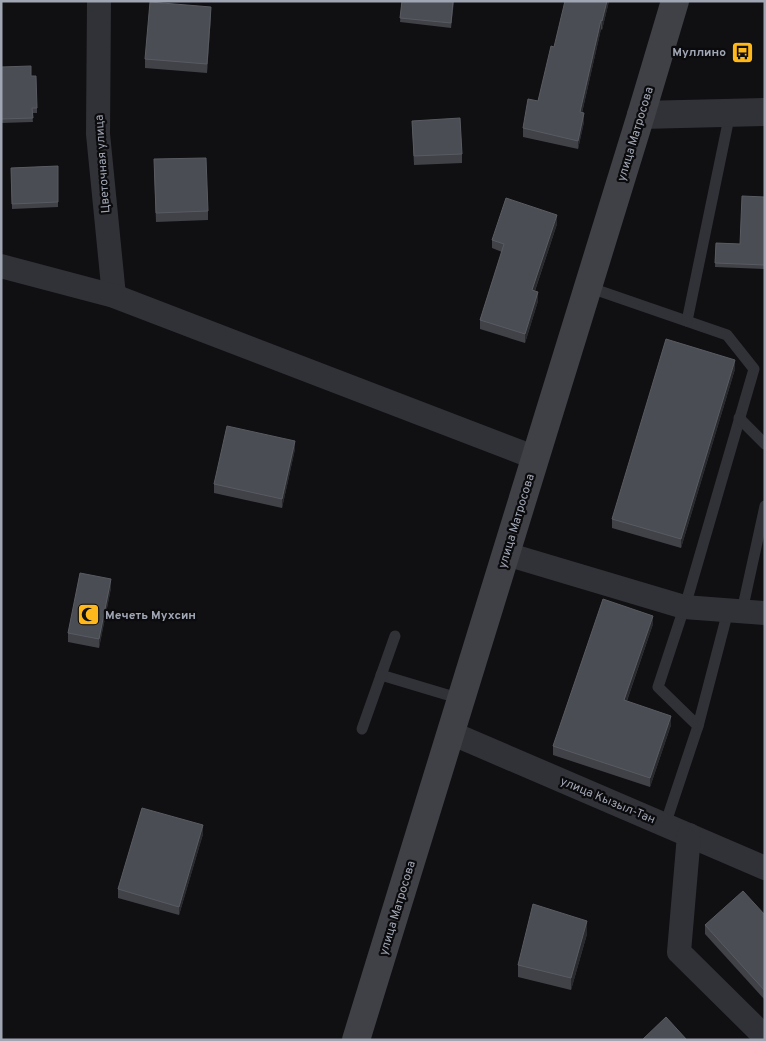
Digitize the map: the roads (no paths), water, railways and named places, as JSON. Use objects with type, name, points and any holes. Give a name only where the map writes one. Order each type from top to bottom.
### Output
[{"type":"main road","name":"улица Матросова","points":[[356,1040],[675,1]]},
{"type":"street","name":"Цветочная улица","points":[[99,1],[98,134],[114,296]]},
{"type":"street","points":[[641,115],[765,112]]},
{"type":"street","points":[[1,266],[114,296],[536,458]]},
{"type":"street","points":[[506,554],[684,607],[745,612]]},
{"type":"street","name":"улица Кызыл-Тан","points":[[451,733],[765,868]]},
{"type":"street","points":[[689,836],[679,952],[765,1037]]},
{"type":"lane","points":[[686,321],[730,113]]},
{"type":"lane","points":[[588,287],[728,335],[754,369],[684,607],[658,688],[698,726]]},
{"type":"lane","points":[[739,418],[765,444]]},
{"type":"lane","points":[[666,825],[698,726],[745,612],[765,506]]},
{"type":"lane","points":[[362,729],[395,636]]},
{"type":"lane","points":[[381,675],[461,699]]},
{"type":"place","name":"Муллино","points":[[742,52]]},
{"type":"place","name":"Мечеть Мухсин","points":[[89,615]]}]
